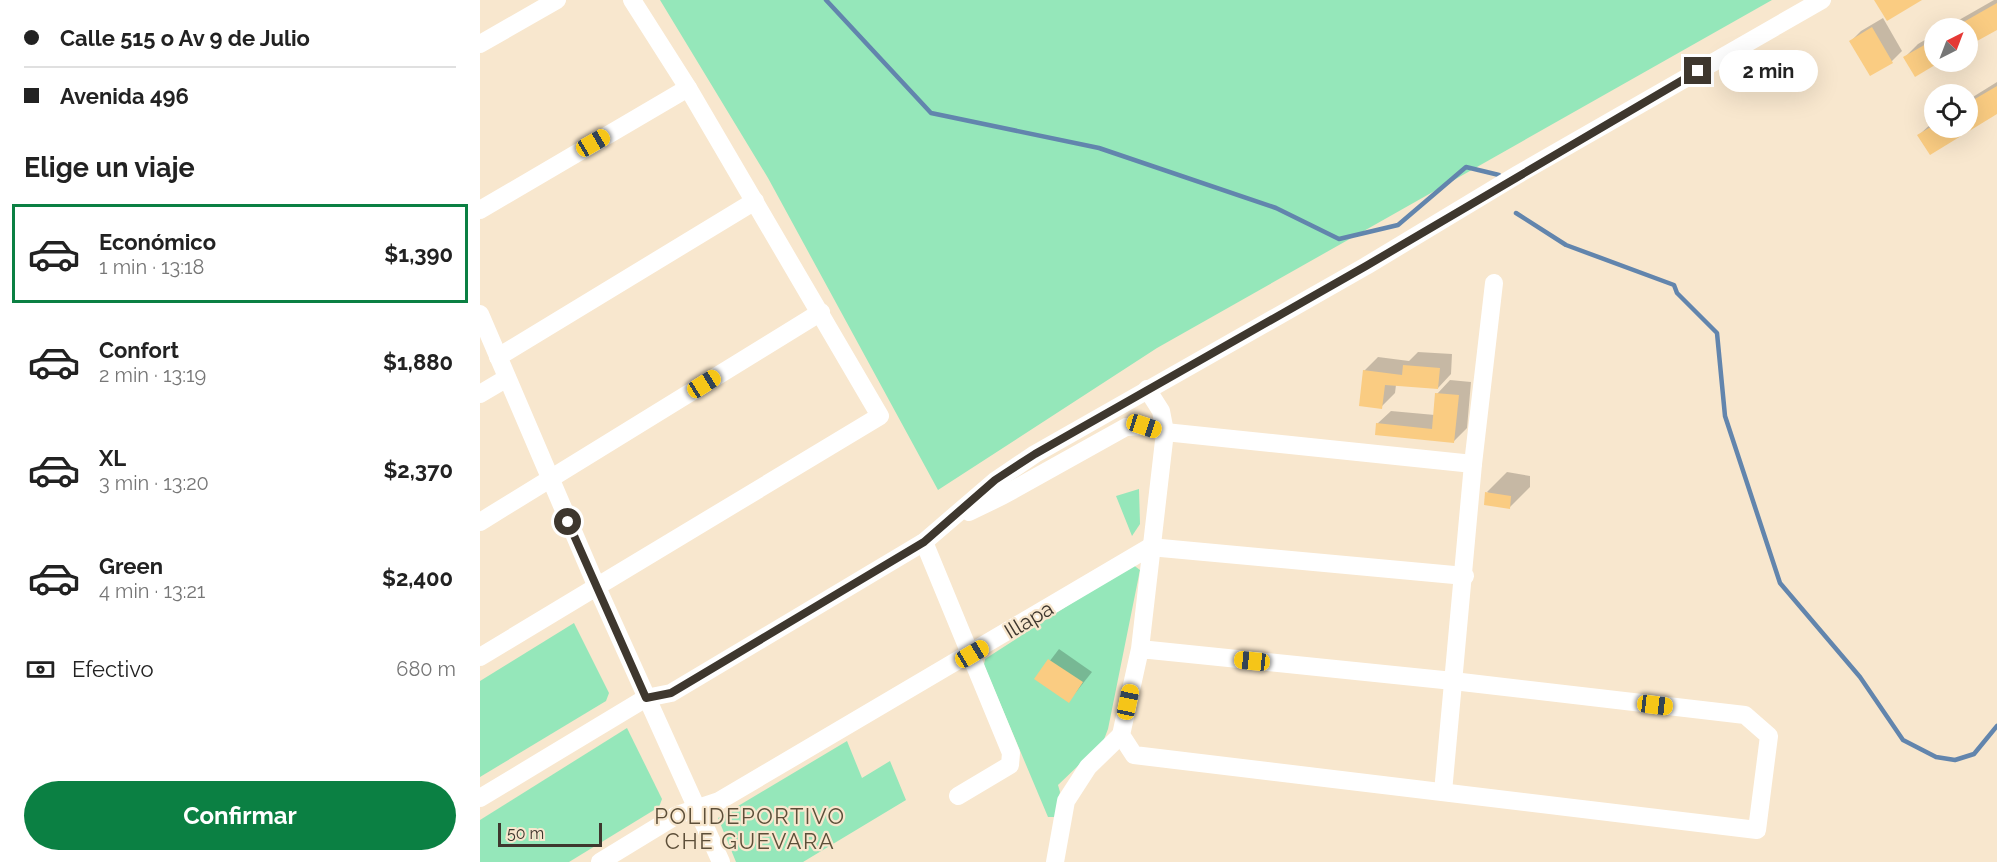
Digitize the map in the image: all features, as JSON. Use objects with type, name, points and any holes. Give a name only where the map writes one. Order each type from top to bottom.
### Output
[{"type":"street","points":[[480,44],[557,0]]},
{"type":"street","points":[[480,657],[596,585],[880,416],[688,88],[632,0]]},
{"type":"street","points":[[480,798],[646,698],[671,693],[924,542],[995,480],[1147,389],[1366,266],[1484,194],[1822,0]]},
{"type":"street","points":[[480,210],[688,88]]},
{"type":"street","points":[[498,357],[755,201]]},
{"type":"street","points":[[1443,792],[1465,576],[1473,465],[1494,283]]},
{"type":"street","points":[[480,522],[821,312]]},
{"type":"street","points":[[480,314],[549,479],[720,862]]},
{"type":"street","points":[[480,394],[507,378]]},
{"type":"street","points":[[1055,862],[1066,801],[1088,767],[1120,735],[1140,649],[1165,432],[1161,411],[1147,389]]},
{"type":"street","points":[[948,521],[1002,496],[1126,427],[1144,426],[1165,432],[1473,465]]},
{"type":"street","points":[[924,542],[1011,753],[1010,765],[958,796]]},
{"type":"street","points":[[1150,547],[1465,576]]},
{"type":"street","name":"Illapa","points":[[600,862],[678,815],[719,801],[972,654],[1150,547]]},
{"type":"street","points":[[1120,735],[1134,755],[1757,830],[1769,736],[1745,715],[1453,681],[1140,649]]},
{"type":"green space","points":[[660,0],[1772,0],[1157,348],[938,490],[768,178]]},
{"type":"green space","points":[[1139,489],[1140,524],[1132,536],[1116,496]]},
{"type":"green space","points":[[1132,564],[1140,570],[1108,729],[1103,742],[1058,785],[1060,792],[1055,817],[1048,817],[984,665],[985,659]]},
{"type":"green space","points":[[574,623],[609,693],[606,701],[480,777],[480,681]]},
{"type":"green space","points":[[627,728],[662,799],[659,807],[569,862],[480,862],[480,820]]},
{"type":"green space","points":[[847,741],[862,778],[890,761],[906,800],[803,862],[736,862],[718,818]]},
{"type":"building","points":[[1874,0],[1922,0],[1887,21]]},
{"type":"building","points":[[1997,3],[1997,30],[1978,40],[1978,18],[1971,18]]},
{"type":"building","points":[[1872,27],[1893,63],[1870,76],[1849,41]]},
{"type":"building","points":[[1924,45],[1924,72],[1915,77],[1903,57]]},
{"type":"building","points":[[1997,86],[1997,114],[1978,126],[1978,97]]},
{"type":"building","points":[[1924,131],[1924,138],[1958,138],[1930,155],[1917,135]]},
{"type":"building","points":[[1403,365],[1440,368],[1438,389],[1385,385],[1382,409],[1359,406],[1363,370],[1402,375]]},
{"type":"building","points":[[1435,393],[1459,395],[1454,443],[1375,435],[1376,423],[1432,429]]},
{"type":"building","points":[[1485,492],[1511,496],[1510,509],[1484,505]]},
{"type":"building","points":[[1048,659],[1083,682],[1069,703],[1034,679]]},
{"type":"waterway","points":[[826,0],[931,113],[1099,148],[1276,208],[1339,239],[1398,225],[1466,167],[1499,175]]},
{"type":"waterway","points":[[1516,213],[1566,245],[1674,285],[1677,293],[1717,333],[1725,416],[1780,583],[1860,677],[1903,740],[1936,757],[1955,760],[1974,754],[1997,726]]},
{"type":"district","name":"POLIDEPORTIVO CHE GUEVARA","points":[[750,828]]},
{"type":"route","points":[[568,522],[646,698],[671,693],[924,542],[995,480],[1035,454],[1366,266],[1484,194],[1698,71]]}]
